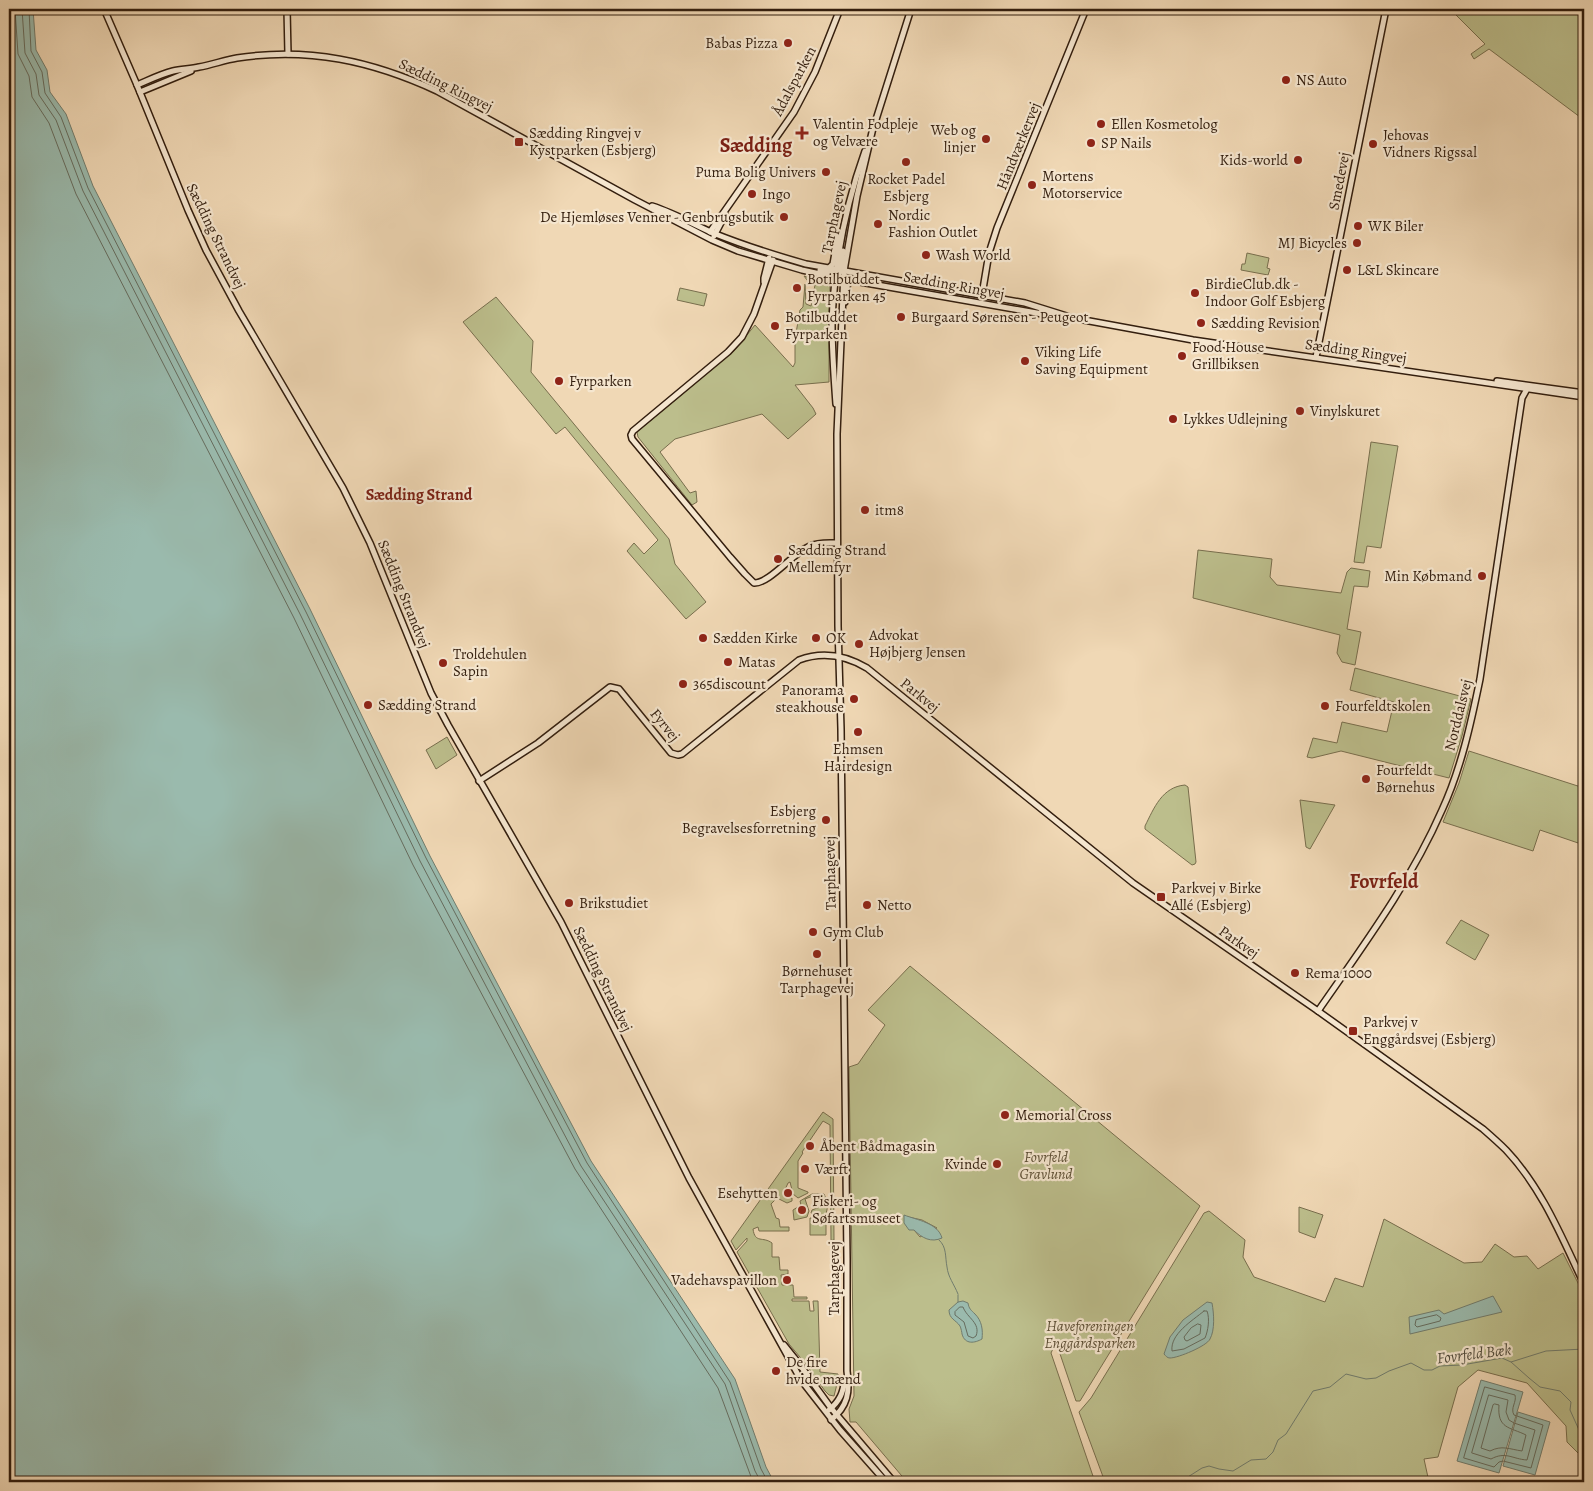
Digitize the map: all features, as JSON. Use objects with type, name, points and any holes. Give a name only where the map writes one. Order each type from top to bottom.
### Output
[{"type":"street","name":"Sædding Strandvej","points":[[104,9],[206,250],[238,310],[343,488],[370,543],[431,693],[479,781],[561,922],[688,1178],[801,1380],[831,1420],[886,1482]]},
{"type":"street","points":[[287,9],[288,54]]},
{"type":"street","name":"Ådalsparken","points":[[710,238],[806,91],[829,40],[840,9]]},
{"type":"street","name":"Tarphagevej","points":[[840,275],[844,220],[858,169],[911,9]]},
{"type":"street","name":"Håndværkervej","points":[[982,295],[989,253],[998,228],[1086,9]]},
{"type":"street","name":"Smedevej","points":[[1316,357],[1386,9]]},
{"type":"street","name":"Sædding Ringvej","points":[[137,85],[172,71],[236,58],[288,54],[321,55],[354,61],[410,79],[438,92],[636,200],[710,238],[738,251],[802,270],[807,274],[840,275],[982,295],[1034,305],[1073,318],[1193,340],[1457,378],[1523,392],[1584,395]]},
{"type":"street","name":"Sædding Ringvej","points":[[140,92],[198,67]]},
{"type":"street","name":"Tarphagevej","points":[[838,434],[832,324],[840,275],[873,128]]},
{"type":"street","name":"Sædding Ringvej","points":[[636,200],[671,212],[713,232],[773,255],[829,268],[840,275],[1073,318]]},
{"type":"street","points":[[829,268],[833,264],[841,224],[844,220]]},
{"type":"street","points":[[773,255],[764,278],[754,314],[742,337],[728,352],[633,431],[631,435],[632,439],[754,583],[763,582],[803,549],[820,543],[837,543]]},
{"type":"street","points":[[840,275],[847,287],[844,316],[841,325]]},
{"type":"street","points":[[840,275],[838,314],[841,325]]},
{"type":"street","name":"Tarphagevej","points":[[831,1420],[842,1410],[848,1392],[841,729],[837,543],[841,325]]},
{"type":"street","name":"Sædding Ringvej","points":[[1457,378],[1496,381],[1584,395]]},
{"type":"street","points":[[1523,392],[1523,386],[1563,392],[1568,391]]},
{"type":"street","name":"Norddalsvej","points":[[1318,1011],[1412,872],[1442,811],[1459,766],[1480,679],[1523,392]]},
{"type":"street","name":"Fyrvej","points":[[479,781],[538,743],[610,687],[618,689],[671,753],[678,755],[682,754],[799,660],[820,655],[838,656]]},
{"type":"street","name":"Parkvej","points":[[838,656],[855,661],[867,668],[1133,883],[1318,1011],[1483,1129],[1507,1151],[1539,1194],[1584,1284]]},
{"type":"street","name":"Sædding Strandvej","points":[[780,1341],[831,1408],[894,1482]]},
{"type":"street","name":"Tarphagevej","points":[[826,1412],[840,1400],[847,1372]]},
{"type":"street","points":[[806,1374],[801,1380],[806,1381],[817,1390]]},
{"type":"green space","points":[[1450,9],[1584,9],[1584,120],[1489,49],[1474,59],[1471,54],[1485,44]]},
{"type":"green space","points":[[1247,253],[1269,258],[1267,268],[1270,269],[1268,275],[1241,270],[1242,264],[1245,264]]},
{"type":"green space","points":[[804,276],[828,284],[830,287],[829,382],[795,385],[816,414],[788,439],[762,414],[675,439],[660,452],[690,493],[696,491],[697,502],[692,505],[638,437],[637,432],[734,351],[755,325],[793,367],[795,363],[795,339],[800,310],[803,307],[805,284],[806,304],[811,306],[815,285],[810,284]]},
{"type":"green space","points":[[680,288],[707,294],[704,306],[677,300]]},
{"type":"green space","points":[[496,297],[533,341],[531,372],[669,539],[675,564],[706,602],[686,619],[627,551],[634,543],[644,554],[658,540],[565,427],[556,434],[463,322]]},
{"type":"green space","points":[[1371,442],[1398,446],[1381,548],[1367,546],[1364,563],[1354,562]]},
{"type":"green space","points":[[1198,550],[1272,559],[1270,577],[1277,585],[1341,593],[1347,572],[1351,568],[1370,571],[1368,587],[1354,586],[1347,629],[1361,632],[1355,665],[1342,662],[1337,653],[1340,635],[1193,598]]},
{"type":"green space","points":[[1355,668],[1471,699],[1449,778],[1341,751],[1312,758],[1307,757],[1313,738],[1337,743],[1342,722],[1387,732],[1394,702],[1350,690]]},
{"type":"green space","points":[[447,737],[457,755],[436,769],[426,750]]},
{"type":"green space","points":[[1469,751],[1584,788],[1584,845],[1540,830],[1533,851],[1443,822],[1459,783]]},
{"type":"green space","points":[[1185,785],[1188,787],[1196,862],[1192,865],[1145,829],[1152,812],[1165,794],[1170,790]]},
{"type":"green space","points":[[1300,800],[1335,805],[1310,849],[1306,847]]},
{"type":"green space","points":[[1461,920],[1489,935],[1475,960],[1446,943]]},
{"type":"green space","points":[[910,966],[1200,1206],[1080,1401],[1076,1401],[1056,1342],[1051,1353],[1095,1482],[907,1482],[856,1422],[850,1422],[849,1409],[854,1396],[849,1067],[858,1064],[885,1025],[868,1010]],"holes":[[[904,1216],[922,1220],[937,1228],[920,1237]]]},
{"type":"green space","points":[[823,1112],[833,1119],[834,1240],[831,1240],[830,1125],[823,1121],[798,1161],[798,1188],[808,1193],[798,1198],[793,1194],[790,1182],[784,1192],[787,1197],[792,1198],[792,1201],[787,1203],[777,1198],[771,1204],[776,1218],[779,1219],[780,1227],[789,1227],[789,1231],[759,1231],[758,1227],[753,1229],[756,1237],[772,1243],[772,1257],[779,1257],[780,1270],[788,1270],[788,1274],[781,1275],[782,1285],[793,1285],[794,1297],[807,1297],[807,1299],[792,1299],[792,1301],[809,1301],[810,1311],[814,1311],[813,1301],[818,1301],[820,1372],[838,1374],[834,1396],[829,1395],[825,1391],[789,1344],[737,1252],[747,1241],[747,1238],[736,1250],[731,1241]]},
{"type":"green space","points":[[812,1194],[818,1194],[805,1199],[809,1211],[807,1217],[794,1220],[793,1210],[801,1205],[800,1201]]},
{"type":"green space","points":[[818,1194],[824,1194],[827,1210],[825,1215],[814,1216],[811,1213],[812,1210],[822,1206]]},
{"type":"green space","points":[[1299,1207],[1323,1215],[1315,1238],[1299,1232]]},
{"type":"green space","points":[[1209,1211],[1245,1240],[1243,1257],[1254,1277],[1325,1302],[1335,1278],[1363,1287],[1384,1219],[1464,1263],[1482,1262],[1495,1244],[1514,1257],[1527,1256],[1538,1269],[1563,1253],[1584,1295],[1584,1428],[1581,1430],[1584,1435],[1584,1459],[1567,1442],[1566,1426],[1527,1383],[1478,1370],[1458,1387],[1438,1457],[1424,1459],[1429,1482],[1105,1482],[1079,1412],[1091,1398],[1204,1213]]},
{"type":"green space","points":[[810,1218],[826,1219],[826,1235],[810,1235]]},
{"type":"water","points":[[9,9],[33,9],[36,50],[47,70],[50,92],[66,114],[93,186],[310,609],[430,856],[591,1161],[735,1379],[766,1467],[774,1482],[9,1482]]},
{"type":"water","points":[[904,1215],[932,1225],[942,1238],[930,1240],[914,1230],[909,1230],[904,1223]]},
{"type":"water","points":[[1493,1296],[1502,1312],[1410,1334],[1409,1317],[1439,1310],[1444,1314]]},
{"type":"water","points":[[958,1302],[968,1303],[981,1323],[982,1339],[973,1342],[965,1340],[960,1326],[950,1315],[949,1310]]},
{"type":"water","points":[[1207,1302],[1212,1303],[1213,1312],[1212,1335],[1208,1342],[1179,1356],[1167,1357],[1164,1354],[1170,1337],[1183,1320]]},
{"type":"water","points":[[1481,1380],[1523,1392],[1499,1473],[1457,1461]]},
{"type":"water","points":[[1518,1412],[1550,1422],[1535,1475],[1503,1466]]},
{"type":"waterway","points":[[939,1240],[945,1249],[949,1274],[958,1294]]},
{"type":"waterway","points":[[958,1295],[958,1302]]},
{"type":"waterway","name":"Fovrfeld Bæk","points":[[1180,1482],[1202,1468],[1209,1466],[1233,1471],[1251,1460],[1266,1459],[1273,1452],[1278,1440],[1286,1434],[1313,1391],[1330,1387],[1346,1374],[1366,1379],[1376,1378],[1411,1363],[1424,1370],[1432,1370],[1440,1366],[1462,1365],[1502,1358],[1511,1362],[1546,1351],[1584,1349]]},
{"type":"waterway","points":[[1511,1362],[1540,1387],[1560,1391],[1571,1402],[1570,1410],[1584,1441]]},
{"type":"place","name":"Babas Pizza","points":[[788,43]]},
{"type":"place","name":"NS Auto","points":[[1286,80]]},
{"type":"place","name":"Ellen Kosmetolog","points":[[1101,124]]},
{"type":"place","name":"Valentin Fodpleje og Velvære","points":[[802,133]]},
{"type":"place","name":"Web og linjer","points":[[986,139]]},
{"type":"place","name":"Sædding Ringvej v Kystparken (Esbjerg)","points":[[519,142]]},
{"type":"place","name":"SP Nails","points":[[1091,143]]},
{"type":"place","name":"Jehovas Vidners Rigssal","points":[[1373,144]]},
{"type":"place","name":"Kids-world","points":[[1298,160]]},
{"type":"place","name":"Rocket Padel Esbjerg","points":[[906,162]]},
{"type":"place","name":"Puma Bolig Univers","points":[[826,172]]},
{"type":"place","name":"Mortens Motorservice","points":[[1032,185]]},
{"type":"place","name":"Ingo","points":[[752,194]]},
{"type":"place","name":"De Hjemløses Venner - Genbrugsbutik","points":[[784,217]]},
{"type":"place","name":"Nordic Fashion Outlet","points":[[878,224]]},
{"type":"place","name":"WK Biler","points":[[1358,226]]},
{"type":"place","name":"MJ Bicycles","points":[[1357,243]]},
{"type":"place","name":"Wash World","points":[[926,255]]},
{"type":"place","name":"L&L Skincare","points":[[1347,270]]},
{"type":"place","name":"Botilbuddet Fyrparken 45","points":[[797,288]]},
{"type":"place","name":"BirdieClub.dk - Indoor Golf Esbjerg","points":[[1195,293]]},
{"type":"place","name":"Burgaard Sørensen - Peugeot","points":[[901,317]]},
{"type":"place","name":"Sædding Revision","points":[[1201,323]]},
{"type":"place","name":"Botilbuddet Fyrparken","points":[[775,326]]},
{"type":"place","name":"Food House Grillbiksen","points":[[1182,356]]},
{"type":"place","name":"Viking Life Saving Equipment","points":[[1025,361]]},
{"type":"place","name":"Fyrparken","points":[[559,381]]},
{"type":"place","name":"Vinylskuret","points":[[1300,411]]},
{"type":"place","name":"Lykkes Udlejning","points":[[1173,419]]},
{"type":"place","name":"itm8","points":[[865,510]]},
{"type":"place","name":"Sædding Strand Mellemfyr","points":[[778,559]]},
{"type":"place","name":"Min Købmand","points":[[1482,576]]},
{"type":"place","name":"Sædden Kirke","points":[[703,638]]},
{"type":"place","name":"OK","points":[[816,638]]},
{"type":"place","name":"Advokat Højbjerg Jensen","points":[[859,644]]},
{"type":"place","name":"Matas","points":[[728,662]]},
{"type":"place","name":"Troldehulen Sapin","points":[[443,663]]},
{"type":"place","name":"365discount","points":[[683,684]]},
{"type":"place","name":"Panorama steakhouse","points":[[854,699]]},
{"type":"place","name":"Sædding Strand","points":[[368,705]]},
{"type":"place","name":"Fourfeldtskolen","points":[[1325,706]]},
{"type":"place","name":"Ehmsen Hairdesign","points":[[858,732]]},
{"type":"place","name":"Fourfeldt Børnehus","points":[[1366,779]]},
{"type":"place","name":"Esbjerg Begravelsesforretning","points":[[826,820]]},
{"type":"place","name":"Parkvej v Birke Allé (Esbjerg)","points":[[1161,897]]},
{"type":"place","name":"Brikstudiet","points":[[569,903]]},
{"type":"place","name":"Netto","points":[[867,905]]},
{"type":"place","name":"Gym Club","points":[[813,932]]},
{"type":"place","name":"Børnehuset Tarphagevej","points":[[817,954]]},
{"type":"place","name":"Rema 1000","points":[[1295,973]]},
{"type":"place","name":"Parkvej v Enggårdsvej (Esbjerg)","points":[[1353,1031]]},
{"type":"place","name":"Memorial Cross","points":[[1005,1115]]},
{"type":"place","name":"Åbent Bådmagasin","points":[[810,1146]]},
{"type":"place","name":"Kvinde","points":[[997,1164]]},
{"type":"place","name":"Værft","points":[[805,1169]]},
{"type":"place","name":"Esehytten","points":[[788,1193]]},
{"type":"place","name":"Fiskeri- og Søfartsmuseet","points":[[802,1210]]},
{"type":"place","name":"Vadehavspavillon","points":[[787,1280]]},
{"type":"place","name":"De fire hvide mænd","points":[[776,1371]]},
{"type":"district","name":"Sædding","points":[[756,145]]},
{"type":"district","name":"Sædding Strand","points":[[419,494]]},
{"type":"district","name":"Fovrfeld","points":[[1384,881]]},
{"type":"park label","name":"Fovrfeld Gravlund","points":[[1046,1166]]},
{"type":"park label","name":"Haveforeningen Enggårdsparken","points":[[1090,1334]]}]
